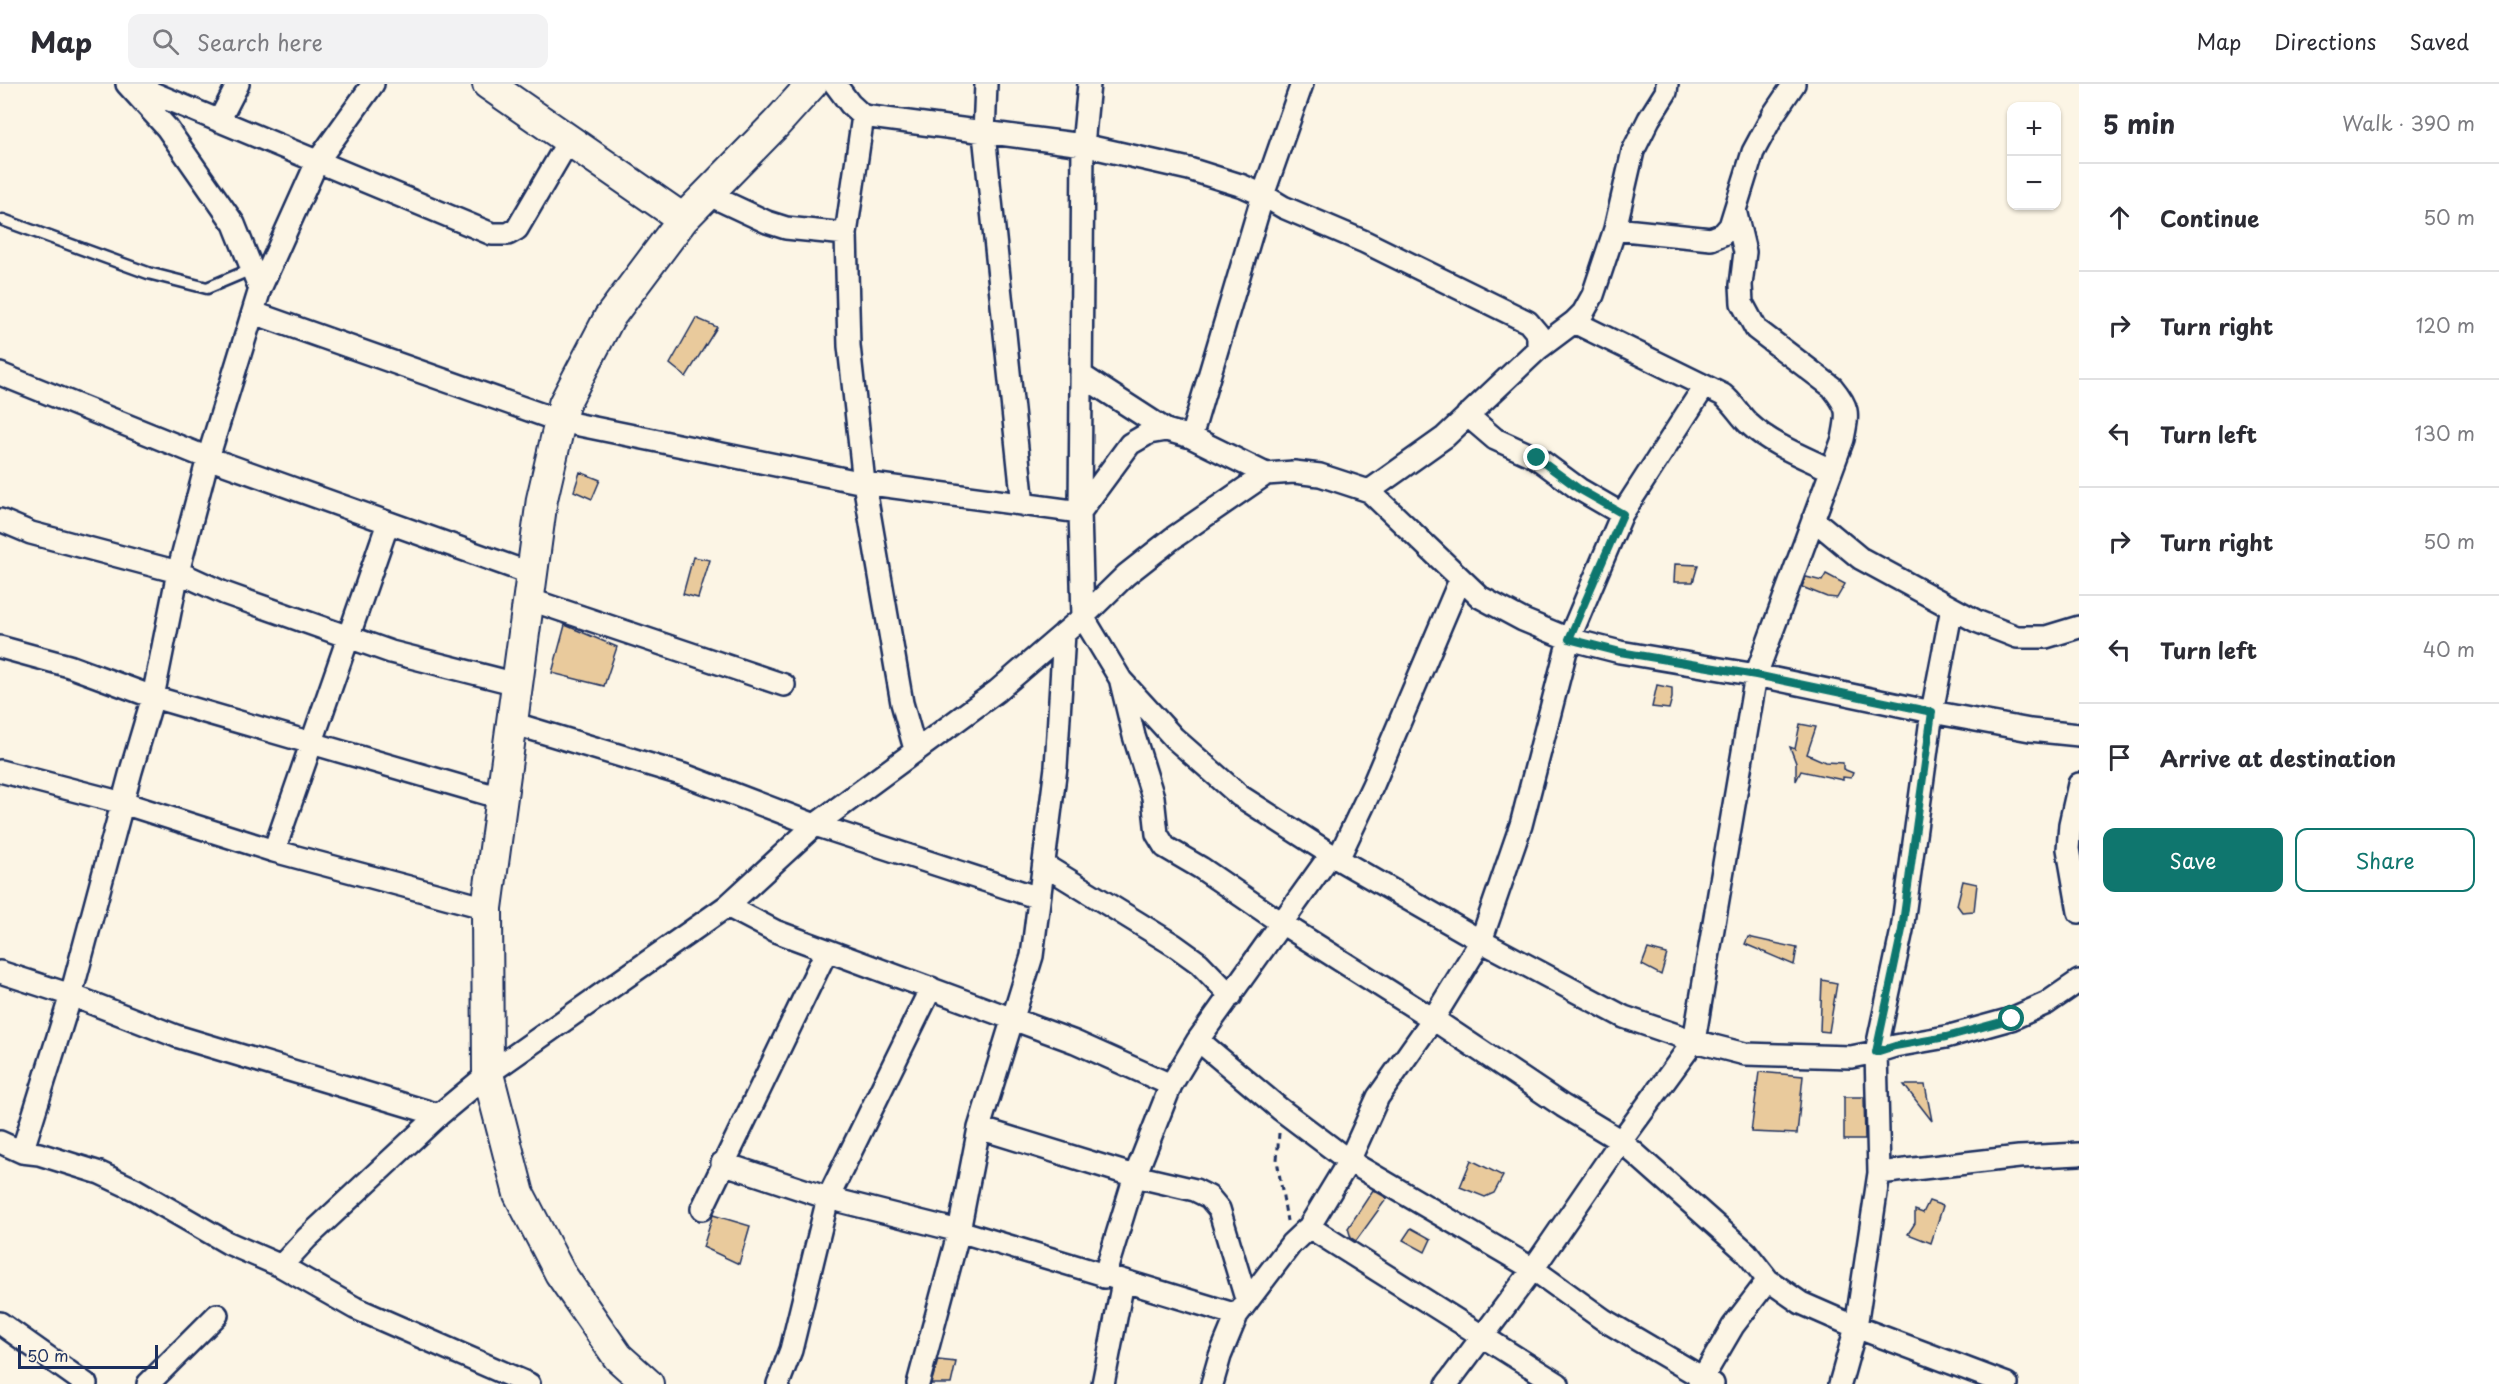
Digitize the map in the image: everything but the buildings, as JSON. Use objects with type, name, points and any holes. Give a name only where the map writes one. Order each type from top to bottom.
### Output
[{"type":"main road","points":[[488,84],[683,219]]},
{"type":"main road","points":[[648,1384],[618,1356],[567,1282],[519,1194],[488,1074],[487,908],[542,499],[564,404],[609,318],[683,219],[812,84]]},
{"type":"street","points":[[131,84],[492,234],[508,234],[517,229],[569,140]]},
{"type":"street","points":[[131,84],[166,128],[234,224],[260,289]]},
{"type":"street","points":[[219,121],[238,84]]},
{"type":"street","points":[[22,1152],[71,995],[153,697],[177,572],[208,458],[260,289],[317,162],[373,84]]},
{"type":"street","points":[[835,84],[850,104],[863,116],[984,134],[1083,145],[1189,169],[1243,186],[1283,207],[1365,242],[1528,322],[1538,334],[1538,349]]},
{"type":"street","points":[[986,84],[984,134],[1023,505]]},
{"type":"street","points":[[1089,84],[1083,145],[1080,513],[1083,617],[1120,680],[1174,738],[1240,796],[1335,856],[1480,941],[1624,1017],[1694,1041],[1745,1054],[1851,1057],[1946,1037],[2012,1019],[2048,1003],[2079,981]]},
{"type":"street","points":[[1191,437],[1263,195],[1302,84]]},
{"type":"street","points":[[1369,490],[1445,437],[1538,349],[1583,313],[1593,295],[1615,229],[1634,151],[1649,119],[1666,92],[1667,84]]},
{"type":"street","points":[[1615,229],[1712,239],[1723,234],[1730,226],[1753,152],[1773,115],[1794,84]]},
{"type":"street","points":[[863,116],[846,234],[849,345],[864,483],[902,703],[915,749]]},
{"type":"street","points":[[707,194],[767,222],[786,228],[846,234]]},
{"type":"street","points":[[1447,1384],[1533,1269],[1694,1041],[1756,675],[1843,439],[1848,414],[1842,398],[1832,387],[1756,329],[1742,303],[1741,285],[1745,252],[1735,210]]},
{"type":"street","points":[[254,314],[560,421],[864,483],[1080,513]]},
{"type":"street","points":[[1574,322],[1723,395],[1735,405],[1746,422],[1761,434],[1831,470]]},
{"type":"street","points":[[0,374],[208,458],[388,523],[530,587],[784,685]]},
{"type":"street","points":[[1081,375],[1166,430],[1191,437],[1266,474],[1294,472],[1320,475],[1369,490],[1480,597],[1523,620],[1569,639],[1620,652],[1756,675],[1932,712],[2030,730],[2079,735]]},
{"type":"street","points":[[1212,1384],[1220,1356],[1242,1309],[1291,1244],[1309,1227],[1349,1161],[1378,1097],[1433,1019],[1480,941],[1521,825],[1569,639],[1623,514],[1704,387]]},
{"type":"street","points":[[1467,415],[1495,439],[1537,458],[1579,489],[1623,514]]},
{"type":"street","points":[[1080,513],[1130,444],[1149,432],[1166,430]]},
{"type":"street","points":[[281,1266],[307,1238],[439,1115],[488,1074],[728,906],[815,825],[915,749],[997,691],[1083,617],[1126,575],[1164,545],[1266,474]]},
{"type":"street","points":[[1813,519],[1860,558],[1976,621],[2017,637],[2046,637],[2079,627]]},
{"type":"street","points":[[0,520],[31,533],[177,572],[224,593],[391,652],[517,684]]},
{"type":"street","points":[[274,851],[388,523]]},
{"type":"street","points":[[1103,1384],[1114,1279],[1135,1176],[1171,1085],[1198,1040],[1282,924],[1335,856],[1373,785],[1460,580]]},
{"type":"street","points":[[1840,1384],[1856,1327],[1879,1173],[1876,1052],[1902,930],[1932,712],[1952,608]]},
{"type":"street","points":[[918,1384],[959,1231],[979,1128],[1032,956],[1056,767],[1064,633]]},
{"type":"street","points":[[0,647],[69,666],[153,697],[501,798]]},
{"type":"street","points":[[1120,680],[1153,797],[1160,841],[1282,924],[1433,1019],[1563,1106],[1622,1141],[1746,1252],[1768,1280],[1801,1303],[1856,1327],[2007,1384]]},
{"type":"street","points":[[512,723],[684,775],[815,825],[1039,898]]},
{"type":"street","points":[[0,771],[123,803],[274,851],[487,908]]},
{"type":"street","points":[[2079,784],[2070,824],[2068,849],[2079,912]]},
{"type":"street","points":[[1044,865],[1174,945],[1199,963],[1231,996]]},
{"type":"street","points":[[728,906],[775,931],[826,952],[932,987],[1075,1042],[1171,1085]]},
{"type":"street","points":[[702,1209],[722,1163],[826,952]]},
{"type":"street","points":[[0,972],[71,995],[176,1036],[439,1115]]},
{"type":"street","points":[[778,1384],[791,1350],[828,1198],[932,987]]},
{"type":"street","points":[[1198,1040],[1280,1109],[1349,1161],[1533,1269],[1604,1320],[1705,1382],[1733,1326],[1768,1280]]},
{"type":"street","points":[[979,1128],[1135,1176],[1194,1190],[1209,1197],[1219,1209],[1242,1309]]},
{"type":"street","points":[[0,1142],[22,1152],[39,1154],[100,1173],[136,1190],[228,1243],[281,1266],[355,1308],[529,1384]]},
{"type":"street","points":[[1879,1173],[2019,1157],[2079,1154]]},
{"type":"street","points":[[722,1163],[828,1198],[959,1231],[1114,1279],[1242,1309]]},
{"type":"street","points":[[1309,1227],[1558,1384]]},
{"type":"street","points":[[148,1384],[217,1315]]},
{"type":"street","points":[[0,1323],[86,1384]]},
{"type":"lane","points":[[3,220],[148,273],[207,288],[252,269]]},
{"type":"path","points":[[1280,1109],[1277,1160],[1291,1244]]},
{"type":"route","points":[[1537,458],[1579,489],[1623,514],[1608,544],[1569,639],[1620,652],[1756,675],[1932,712],[1902,930],[1876,1052],[1895,1046],[1946,1037],[2012,1019]]}]
